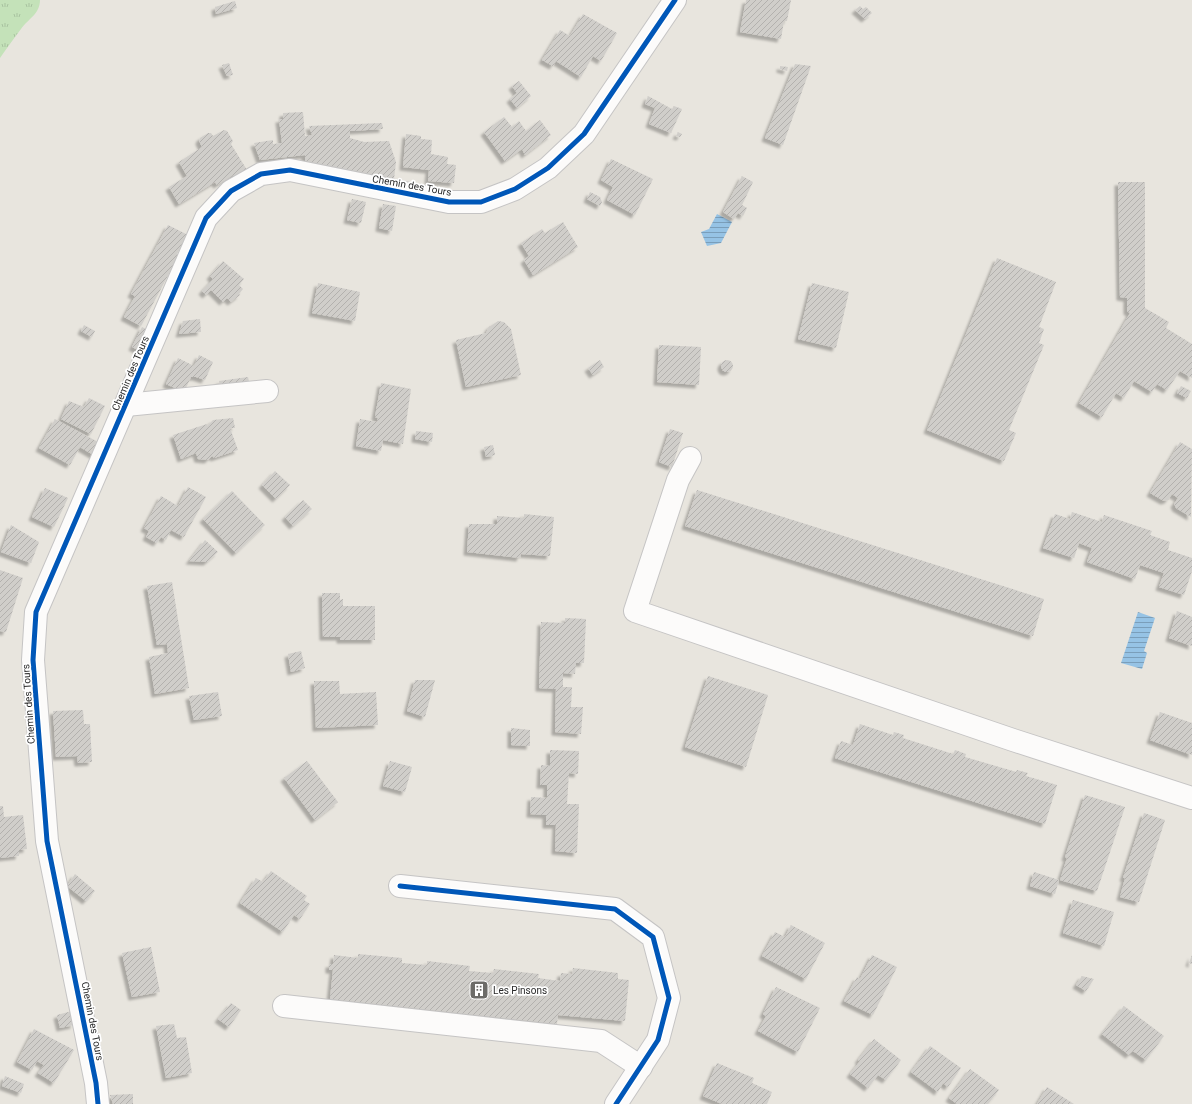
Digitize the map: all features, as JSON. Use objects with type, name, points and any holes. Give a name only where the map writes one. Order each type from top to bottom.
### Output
[{"type":"street","name":"Chemin des Tours","points":[[98,1104],[96,1083],[47,841],[33,660],[36,612],[206,218],[231,191],[261,174],[290,170],[449,202],[481,202],[515,189],[548,168],[584,134],[676,0]]},
{"type":"street","points":[[126,405],[267,391]]},
{"type":"street","points":[[690,458],[678,480],[635,611],[1013,740],[1192,798]]},
{"type":"street","points":[[400,886],[615,909],[653,937],[669,998],[658,1040],[616,1104]]},
{"type":"street","points":[[284,1006],[601,1041],[641,1067]]},
{"type":"green space","points":[[0,0],[40,0],[36,13],[21,29],[0,58]]},
{"type":"water","points":[[717,214],[732,222],[721,243],[707,246],[701,232],[709,229]]},
{"type":"water","points":[[1138,612],[1155,618],[1144,651],[1147,653],[1142,669],[1121,663]]},
{"type":"building","points":[[746,0],[791,0],[787,21],[784,21],[781,39],[740,32]]},
{"type":"building","points":[[235,1],[237,8],[216,14],[215,7]]},
{"type":"building","points":[[860,6],[863,9],[866,7],[872,13],[865,19],[855,10]]},
{"type":"building","points":[[583,14],[617,33],[601,61],[593,56],[581,77],[556,61],[553,66],[542,60],[560,30],[570,36]]},
{"type":"building","points":[[229,63],[233,75],[227,76],[222,65]]},
{"type":"building","points":[[795,64],[811,66],[783,145],[765,138]]},
{"type":"building","points":[[780,66],[788,67],[787,71],[780,69]]},
{"type":"building","points":[[519,81],[531,96],[517,108],[510,99],[517,93],[512,86]]},
{"type":"building","points":[[648,96],[672,109],[674,106],[682,109],[671,133],[649,124],[655,108],[645,104]]},
{"type":"building","points":[[303,112],[305,136],[312,135],[309,126],[382,123],[383,129],[350,131],[350,138],[364,142],[389,141],[396,162],[394,179],[305,164],[305,155],[260,160],[254,143],[273,140],[273,144],[282,143],[279,119],[283,119],[283,113]]},
{"type":"building","points":[[504,117],[512,127],[519,121],[526,131],[540,120],[551,135],[525,155],[522,149],[505,161],[484,132]]},
{"type":"building","points":[[224,130],[227,131],[233,141],[231,144],[247,170],[235,178],[233,175],[217,185],[215,182],[179,204],[169,187],[187,176],[179,162],[202,147],[199,141],[200,138],[208,133],[211,133],[213,136]]},
{"type":"building","points":[[678,132],[682,134],[680,137],[676,136]]},
{"type":"building","points":[[406,134],[421,136],[421,139],[432,140],[431,154],[448,157],[447,164],[456,165],[454,183],[428,181],[429,170],[403,167]]},
{"type":"building","points":[[611,159],[653,179],[635,215],[607,200],[613,187],[601,180]]},
{"type":"building","points":[[742,176],[753,182],[742,205],[747,208],[743,216],[738,213],[734,219],[723,212]]},
{"type":"building","points":[[1118,182],[1145,182],[1145,308],[1169,322],[1166,328],[1192,344],[1192,378],[1180,371],[1167,390],[1157,384],[1152,392],[1134,381],[1124,398],[1116,393],[1102,417],[1079,403],[1130,313],[1127,311],[1127,298],[1120,297]]},
{"type":"building","points":[[590,192],[600,197],[602,202],[600,206],[587,199]]},
{"type":"building","points":[[352,199],[366,202],[361,223],[347,220]]},
{"type":"building","points":[[383,204],[396,206],[392,231],[379,228]]},
{"type":"building","points":[[563,222],[578,247],[533,275],[524,260],[529,256],[521,243],[542,229],[545,233]]},
{"type":"building","points":[[168,225],[188,235],[141,326],[124,317],[135,296],[131,294]]},
{"type":"building","points":[[997,258],[1056,282],[1039,327],[1044,329],[1039,343],[1044,345],[1009,430],[1016,433],[1004,461],[927,430]]},
{"type":"building","points":[[223,261],[244,279],[239,285],[243,289],[239,294],[240,295],[231,302],[227,298],[223,302],[211,290],[206,295],[202,291],[213,279],[210,276]]},
{"type":"building","points":[[318,283],[360,292],[355,321],[312,313]]},
{"type":"building","points":[[812,283],[849,292],[836,348],[798,339]]},
{"type":"building","points":[[200,319],[201,332],[179,334],[183,321]]},
{"type":"building","points":[[498,321],[504,322],[511,329],[521,375],[466,387],[456,340],[486,333],[489,327]]},
{"type":"building","points":[[84,325],[95,331],[92,337],[81,331]]},
{"type":"building","points":[[142,327],[150,331],[140,351],[132,347]]},
{"type":"building","points":[[659,345],[701,347],[699,385],[657,382]]},
{"type":"building","points":[[199,355],[213,362],[205,380],[191,377],[184,392],[166,384],[178,358],[194,366]]},
{"type":"building","points":[[600,360],[604,367],[593,375],[588,368]]},
{"type":"building","points":[[729,360],[732,361],[732,371],[725,372],[722,371],[721,364],[722,361]]},
{"type":"building","points":[[248,377],[250,386],[220,390],[219,381]]},
{"type":"building","points":[[381,383],[411,389],[403,444],[383,440],[381,451],[356,446],[360,419],[377,422],[378,418],[375,417]]},
{"type":"building","points":[[1181,386],[1191,391],[1187,398],[1177,393]]},
{"type":"building","points":[[89,398],[105,406],[91,434],[61,419],[69,401],[84,407]]},
{"type":"building","points":[[233,418],[235,428],[230,428],[238,450],[214,458],[213,456],[208,460],[198,459],[196,453],[181,459],[173,435],[207,424],[207,426],[213,420]]},
{"type":"building","points":[[55,419],[100,443],[95,456],[80,447],[70,465],[39,448]]},
{"type":"building","points":[[670,429],[683,433],[672,467],[659,462]]},
{"type":"building","points":[[416,431],[433,433],[432,442],[415,439]]},
{"type":"building","points":[[1180,442],[1192,449],[1191,517],[1176,508],[1174,504],[1178,498],[1172,494],[1168,500],[1164,501],[1150,493]]},
{"type":"building","points":[[493,445],[495,455],[486,457],[484,447]]},
{"type":"building","points":[[275,471],[290,485],[276,499],[262,485]]},
{"type":"building","points":[[188,487],[206,497],[184,537],[171,530],[166,540],[161,537],[157,543],[146,537],[149,531],[144,528],[161,496],[178,506]]},
{"type":"building","points":[[45,488],[68,498],[54,527],[32,517]]},
{"type":"building","points":[[697,490],[1044,599],[1033,636],[685,526]]},
{"type":"building","points":[[232,491],[265,525],[236,553],[203,519]]},
{"type":"building","points":[[303,500],[312,509],[293,526],[285,517]]},
{"type":"building","points":[[1072,512],[1102,522],[1104,515],[1152,531],[1150,535],[1170,542],[1168,550],[1192,558],[1192,571],[1184,595],[1159,587],[1164,573],[1140,565],[1135,579],[1087,562],[1092,548],[1079,543],[1074,558],[1043,548],[1055,514],[1070,519]]},
{"type":"building","points":[[524,514],[554,517],[550,556],[521,554],[520,558],[467,552],[469,524],[497,524],[497,516],[524,518]]},
{"type":"building","points":[[11,525],[39,542],[31,563],[1,552]]},
{"type":"building","points":[[205,540],[218,552],[207,562],[189,561]]},
{"type":"building","points":[[0,570],[23,578],[6,632],[0,631]]},
{"type":"building","points":[[172,582],[189,688],[155,694],[149,657],[168,653],[167,644],[157,645],[147,586]]},
{"type":"building","points":[[322,593],[340,593],[340,600],[343,599],[343,606],[375,606],[375,640],[340,640],[340,637],[323,637]]},
{"type":"building","points":[[1177,611],[1192,617],[1192,646],[1169,638]]},
{"type":"building","points":[[565,618],[586,619],[584,663],[576,663],[575,674],[563,673],[563,687],[572,687],[571,707],[583,707],[581,734],[555,732],[556,689],[539,688],[541,622],[565,623]]},
{"type":"building","points":[[301,651],[305,668],[291,672],[288,654]]},
{"type":"building","points":[[708,676],[768,695],[746,767],[685,747]]},
{"type":"building","points":[[415,680],[435,680],[425,717],[407,711]]},
{"type":"building","points":[[314,681],[339,681],[340,694],[376,692],[378,725],[316,728]]},
{"type":"building","points":[[218,692],[222,716],[194,720],[189,696]]},
{"type":"building","points":[[83,710],[84,724],[90,724],[92,762],[78,763],[77,756],[56,757],[53,711]]},
{"type":"building","points":[[1160,712],[1192,723],[1192,755],[1150,740]]},
{"type":"building","points":[[860,724],[893,735],[894,732],[904,735],[903,738],[953,754],[955,750],[966,754],[965,757],[1016,772],[1017,770],[1028,773],[1026,776],[1057,785],[1045,824],[835,758],[841,741],[853,745]]},
{"type":"building","points":[[511,728],[530,730],[530,746],[511,745]]},
{"type":"building","points":[[550,750],[579,751],[578,774],[569,773],[567,804],[579,804],[577,853],[555,851],[556,825],[546,825],[546,815],[530,814],[531,797],[547,798],[547,785],[540,785],[541,765],[550,766]]},
{"type":"building","points":[[307,761],[338,802],[315,820],[284,778]]},
{"type":"building","points":[[390,761],[412,767],[405,792],[383,786]]},
{"type":"building","points":[[1085,795],[1125,807],[1097,891],[1060,880],[1067,858],[1065,857]]},
{"type":"building","points":[[0,806],[3,806],[4,817],[23,815],[27,849],[19,850],[19,856],[0,858]]},
{"type":"building","points":[[1144,813],[1165,820],[1139,902],[1120,897],[1125,878],[1123,878]]},
{"type":"building","points":[[271,871],[307,896],[304,900],[310,904],[300,919],[294,915],[283,932],[240,903],[256,878],[263,882]]},
{"type":"building","points":[[1034,872],[1059,880],[1055,894],[1030,886]]},
{"type":"building","points":[[75,874],[95,891],[86,901],[67,886]]},
{"type":"building","points":[[1073,900],[1114,912],[1104,946],[1063,933]]},
{"type":"building","points":[[791,925],[825,943],[806,979],[762,956],[775,932],[785,937]]},
{"type":"building","points":[[151,947],[160,992],[132,997],[122,953]]},
{"type":"building","name":"Les Pinsons","points":[[358,954],[402,958],[402,963],[427,965],[427,961],[470,966],[469,971],[493,973],[494,969],[539,974],[538,978],[560,981],[561,973],[572,974],[573,968],[618,973],[618,979],[629,980],[625,1021],[558,1015],[557,1024],[330,999],[333,970],[329,970],[329,964],[333,964],[334,955],[358,958]]},
{"type":"building","points":[[872,955],[897,967],[873,1015],[844,1001],[857,977],[860,979]]},
{"type":"building","points":[[1192,955],[1192,964],[1189,963]]},
{"type":"building","points":[[1082,976],[1094,979],[1086,991],[1076,985]]},
{"type":"building","points":[[776,987],[820,1008],[798,1052],[758,1031],[766,1016],[763,1014]]},
{"type":"building","points":[[231,1003],[241,1010],[229,1027],[218,1019]]},
{"type":"building","points":[[1124,1006],[1164,1036],[1146,1060],[1133,1051],[1129,1055],[1102,1034]]},
{"type":"building","points":[[72,1011],[74,1025],[60,1028],[57,1015]]},
{"type":"building","points":[[174,1024],[177,1038],[186,1037],[192,1073],[166,1078],[156,1026]]},
{"type":"building","points":[[34,1029],[74,1050],[54,1083],[38,1073],[44,1065],[37,1061],[32,1070],[17,1062]]},
{"type":"building","points":[[874,1039],[901,1060],[886,1080],[878,1075],[868,1088],[850,1074],[860,1061],[858,1060]]},
{"type":"building","points":[[930,1046],[961,1068],[948,1087],[943,1083],[938,1092],[911,1072]]},
{"type":"building","points":[[717,1063],[754,1078],[752,1083],[772,1092],[767,1104],[722,1104],[703,1096]]},
{"type":"building","points":[[970,1069],[999,1090],[988,1104],[957,1104],[949,1098]]},
{"type":"building","points":[[5,1076],[24,1084],[21,1093],[2,1086]]},
{"type":"building","points":[[1047,1087],[1074,1104],[1037,1104]]},
{"type":"building","points":[[133,1094],[133,1104],[113,1104],[110,1095]]},
{"type":"cycle path","points":[[98,1104],[96,1083],[47,841],[33,660],[36,612],[206,218],[231,191],[261,174],[290,170],[449,202],[481,202],[515,189],[548,168],[584,134],[675,0]]},
{"type":"cycle path","points":[[400,886],[615,909],[653,937],[669,998],[658,1040],[616,1104]]},
{"type":"place","name":"Les Pinsons","points":[[479,990]]}]
